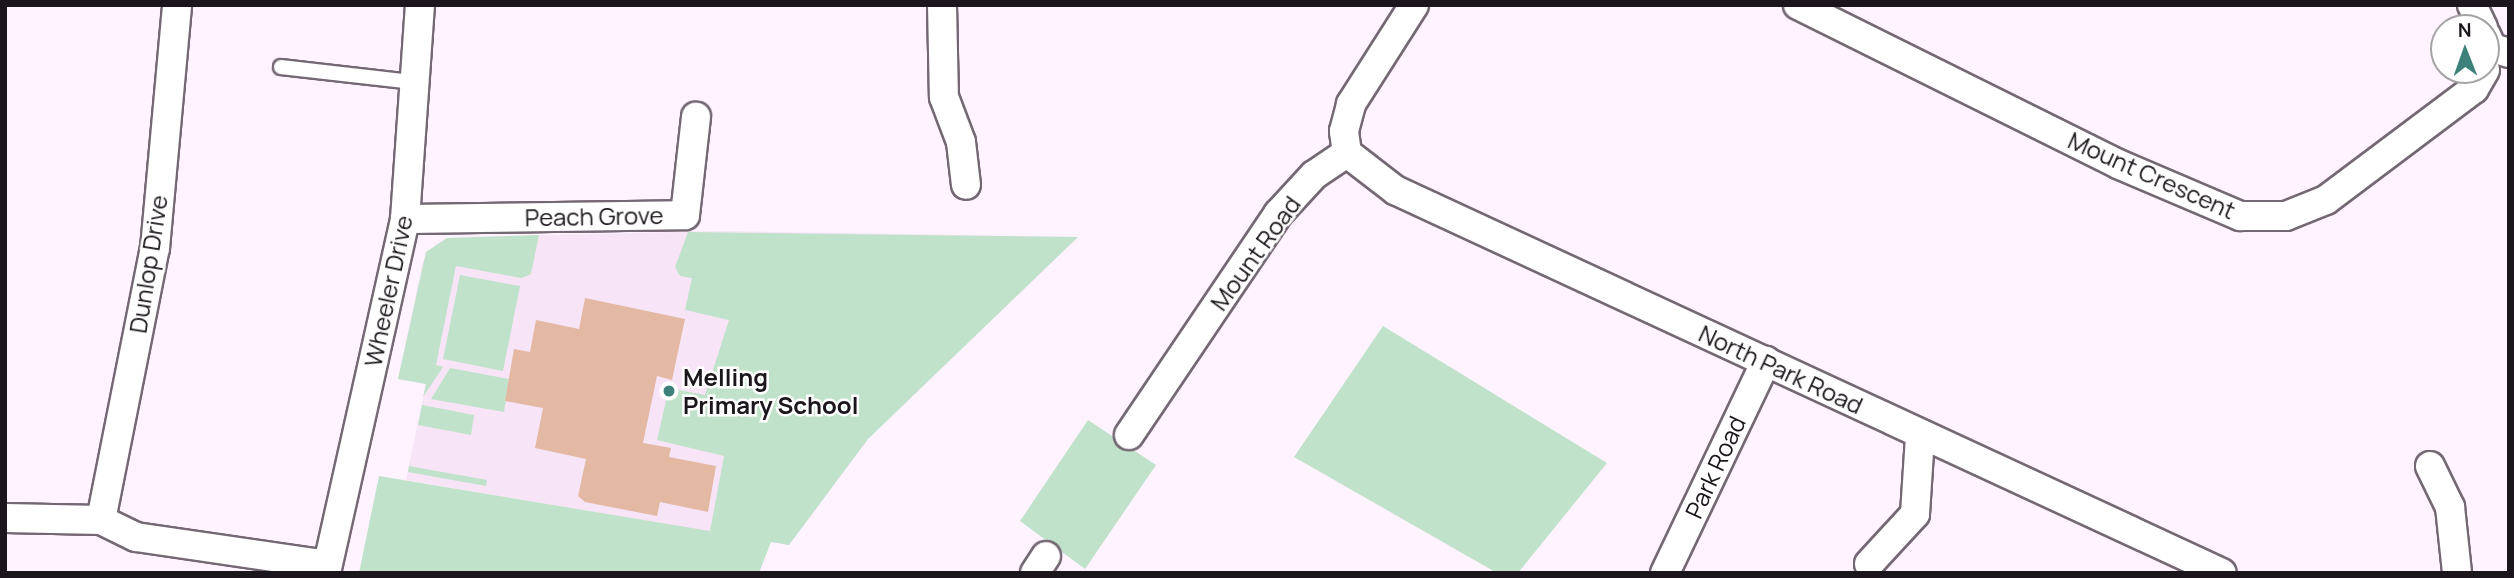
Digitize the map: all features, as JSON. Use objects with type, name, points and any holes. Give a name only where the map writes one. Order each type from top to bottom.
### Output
[{"type":"street","name":"Dunlop Drive","points":[[101,520],[155,248],[177,5]]},
{"type":"street","name":"Wheeler Drive","points":[[326,569],[405,219],[420,5]]},
{"type":"street","points":[[942,5],[944,97],[961,142],[967,185]]},
{"type":"street","points":[[1348,153],[1344,131],[1351,104],[1414,5]]},
{"type":"street","name":"Mount Crescent","points":[[1798,5],[2118,164],[2240,216],[2286,216],[2326,200],[2474,89],[2476,84]]},
{"type":"street","name":"Peach Grove","points":[[405,219],[685,215],[696,117]]},
{"type":"street","name":"North Park Road","points":[[1348,153],[1395,190],[1766,361],[1920,436],[2222,573]]},
{"type":"street","name":"Mount Road","points":[[1129,435],[1278,214],[1314,175],[1348,153]]},
{"type":"street","name":"Park Road","points":[[1665,573],[1766,361]]},
{"type":"street","points":[[1868,564],[1915,514],[1920,436]]},
{"type":"street","points":[[2430,466],[2450,507],[2457,573]]},
{"type":"street","points":[[5,518],[101,520],[136,537],[326,569]]},
{"type":"lane","points":[[281,67],[413,82]]},
{"type":"shaded area","name":"Melling Primary School","points":[[722,231],[1078,237],[868,439],[789,545],[406,480],[426,384],[398,379],[423,262],[436,244],[461,237]]},
{"type":"green space","points":[[688,232],[1078,237],[868,439],[789,545],[771,542],[759,573],[359,573],[379,476],[710,531],[724,456],[657,440],[669,388],[705,395],[729,320],[685,310],[692,278],[680,276],[675,267]]},
{"type":"green space","points":[[539,235],[531,274],[521,278],[456,266],[436,365],[443,367],[423,397],[426,384],[398,379],[426,252],[447,238]]},
{"type":"green space","points":[[460,275],[520,286],[503,371],[443,359]]},
{"type":"green space","points":[[1383,326],[1607,463],[1518,573],[1497,573],[1294,457]]},
{"type":"green space","points":[[450,368],[509,379],[504,412],[431,399]]},
{"type":"green space","points":[[422,405],[474,415],[471,435],[418,425]]},
{"type":"green space","points":[[1088,420],[1156,465],[1085,569],[1020,521]]},
{"type":"green space","points":[[409,466],[487,480],[486,486],[408,472]]},
{"type":"building","points":[[585,298],[685,319],[672,380],[657,376],[643,443],[671,448],[669,457],[716,466],[708,512],[660,502],[657,516],[585,502],[578,496],[586,459],[535,448],[543,408],[505,401],[514,349],[530,352],[536,320],[579,329]]},
{"type":"place","name":"Melling Primary School","points":[[669,391]]}]
